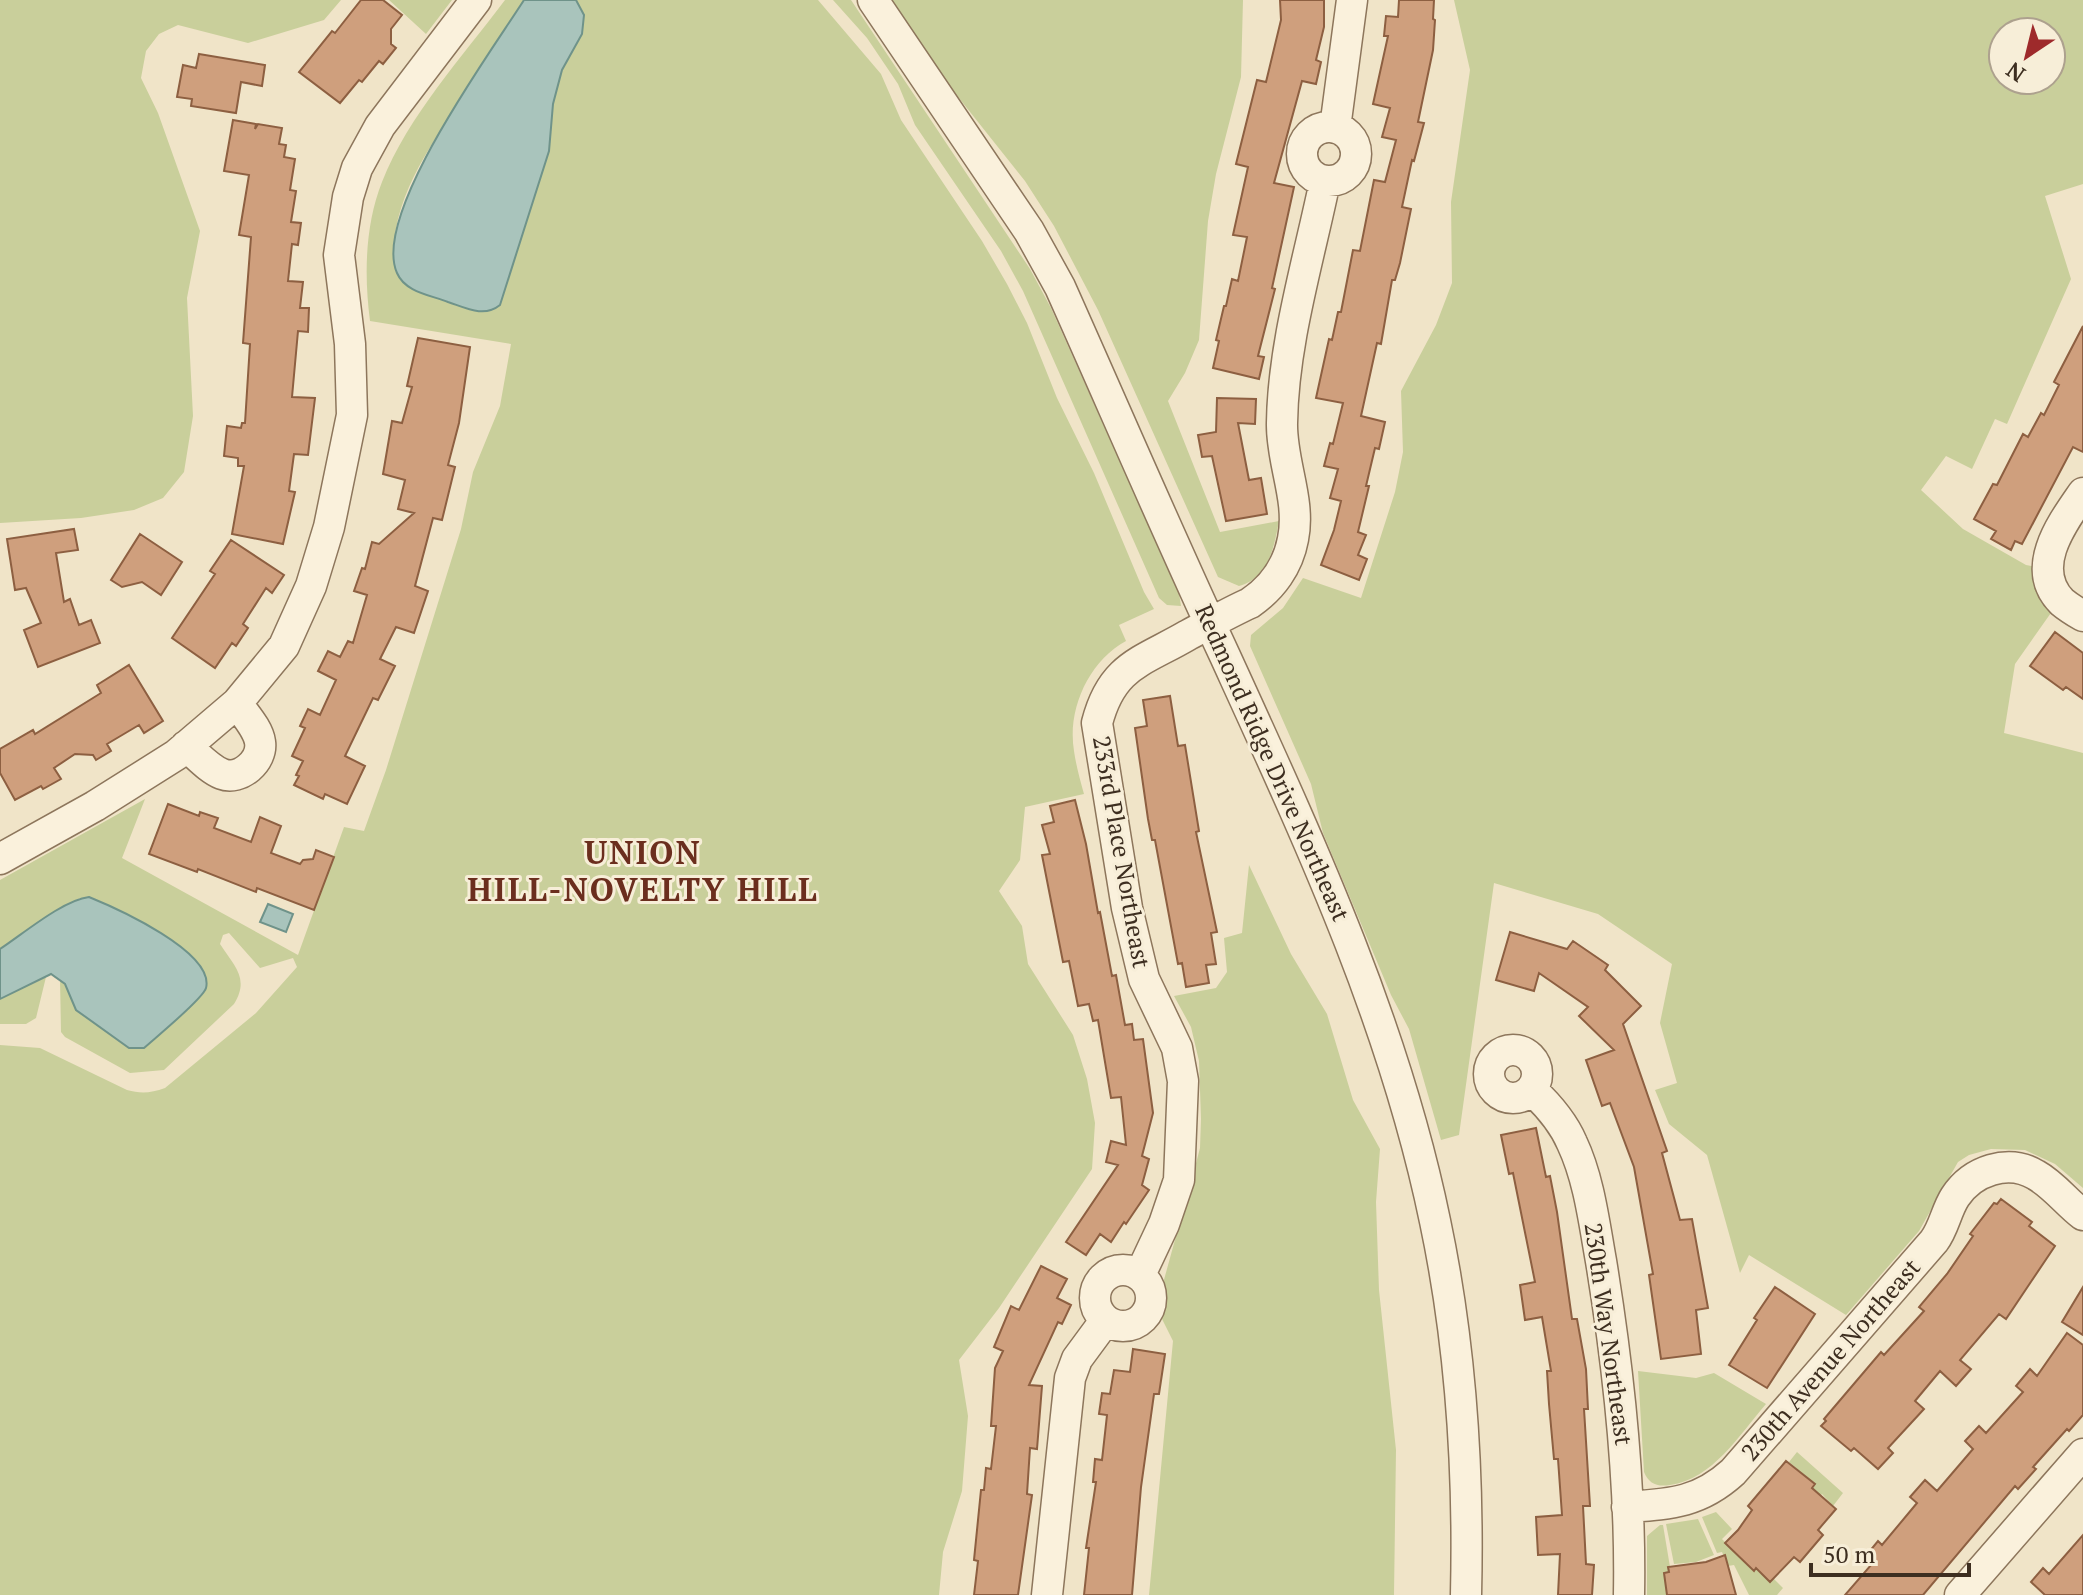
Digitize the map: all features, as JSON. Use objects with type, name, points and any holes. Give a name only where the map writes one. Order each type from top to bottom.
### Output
[{"type":"street","points":[[0,859],[95,806],[186,746],[237,703],[284,646],[311,586],[341,478],[352,415],[350,344],[339,255],[342,225],[357,168],[380,126],[476,0]]},
{"type":"street","name":"Redmond Ridge Drive Northeast","points":[[873,0],[1029,231],[1060,287],[1339,911],[1375,1005],[1416,1143],[1435,1222],[1460,1386],[1466,1463],[1466,1595]]},
{"type":"street","name":"233rd Place Northeast","points":[[1140,1275],[1164,1224],[1179,1180],[1183,1081],[1177,1048],[1144,979],[1127,908],[1097,723],[1112,684],[1136,663],[1267,591],[1279,574],[1293,540],[1295,512],[1282,427],[1283,398],[1287,361],[1325,181],[1309,172],[1304,164],[1303,146],[1314,132],[1322,128],[1335,128],[1352,0]]},
{"type":"street","points":[[2083,493],[2050,549],[2050,572],[2060,599],[2083,616]]},
{"type":"street","points":[[186,746],[224,775],[238,775],[248,769],[258,756],[260,742],[237,703]]},
{"type":"street","name":"230th Way Northeast","points":[[1532,1090],[1552,1111],[1573,1144],[1590,1201],[1622,1411],[1629,1595]]},
{"type":"street","name":"230th Avenue Northeast","points":[[1627,1507],[1684,1501],[1702,1495],[1733,1472],[1934,1241],[1962,1188],[1981,1172],[2002,1168],[2026,1170],[2035,1174],[2083,1215]]},
{"type":"street","points":[[1122,1270],[1140,1275],[1151,1290],[1152,1299],[1146,1315],[1129,1326],[1121,1327],[1105,1321],[1095,1304],[1098,1285],[1112,1272],[1122,1270]]},
{"type":"street","points":[[1047,1595],[1070,1378],[1077,1359],[1105,1321]]},
{"type":"street","points":[[1960,1595],[2083,1454]]},
{"type":"green space","points":[[0,0],[341,0],[324,20],[248,43],[178,25],[159,34],[146,51],[141,78],[158,113],[200,231],[187,298],[193,416],[184,472],[163,498],[134,510],[81,518],[0,523]]},
{"type":"green space","points":[[389,0],[452,0],[426,34]]},
{"type":"green space","points":[[505,0],[524,0],[425,156],[403,202],[394,250],[397,274],[549,151],[556,89],[582,28],[583,20],[576,0],[818,0],[881,74],[901,120],[982,241],[1027,323],[1057,398],[1154,609],[1119,625],[1126,641],[1101,661],[1091,674],[1078,703],[1073,735],[1084,794],[1025,807],[1020,860],[999,891],[1022,926],[1028,964],[1073,1035],[1087,1079],[1095,1123],[1092,1169],[999,1308],[959,1360],[968,1416],[962,1491],[943,1552],[939,1595],[0,1595],[0,1045],[40,1048],[127,1090],[155,1091],[165,1088],[256,1013],[297,967],[293,958],[260,968],[229,933],[223,935],[220,944],[240,979],[241,987],[234,1004],[164,1070],[130,1073],[61,1032],[60,979],[76,1010],[129,1048],[144,1048],[203,994],[80,898],[0,949],[0,880],[145,799],[122,858],[298,955],[344,827],[364,831],[386,770],[461,529],[473,472],[500,406],[511,344],[370,321],[367,268],[372,215],[382,182],[406,134]]},
{"type":"green space","points":[[833,0],[851,0],[1030,269],[1051,308],[1179,593],[1181,606],[1167,605],[1159,598],[1023,291],[1001,251],[915,125],[898,84],[867,38]]},
{"type":"green space","points":[[890,0],[1243,0],[1241,77],[1216,174],[1208,221],[1199,340],[1185,373],[1168,401],[1220,532],[1279,521],[1264,569],[1249,582],[1239,586],[1218,577],[1098,310],[1054,226],[1025,181],[943,78]]},
{"type":"green space","points":[[1454,0],[2083,0],[2083,184],[2045,196],[2071,279],[2007,424],[1995,419],[1972,469],[1946,456],[1921,490],[1963,529],[2026,565],[2037,567],[2053,610],[2015,664],[2004,733],[2083,753],[2083,1188],[2055,1164],[2025,1150],[1991,1149],[1969,1155],[1958,1162],[1919,1231],[1846,1315],[1749,1255],[1740,1273],[1707,1155],[1669,1124],[1655,1090],[1677,1083],[1660,1023],[1672,964],[1598,914],[1494,883],[1459,1135],[1441,1140],[1409,1029],[1391,995],[1323,833],[1311,784],[1250,646],[1251,635],[1283,608],[1303,578],[1361,598],[1395,492],[1403,452],[1401,391],[1436,325],[1452,283],[1451,202],[1470,70]]},
{"type":"green space","points":[[1249,865],[1291,954],[1327,1014],[1353,1100],[1380,1149],[1376,1202],[1379,1290],[1396,1450],[1394,1595],[1149,1595],[1173,1341],[1160,1315],[1162,1287],[1200,1148],[1199,1061],[1191,1027],[1174,996],[1216,988],[1227,972],[1224,938],[1242,933]]},
{"type":"green space","points":[[46,977],[36,1018],[26,1024],[0,1024],[0,999]]},
{"type":"green space","points":[[1638,1371],[1696,1378],[1714,1373],[1766,1404],[1712,1465],[1685,1481],[1657,1485],[1644,1472]]},
{"type":"green space","points":[[1797,1452],[1843,1493],[1833,1506],[1812,1488],[1815,1484],[1789,1462]]},
{"type":"green space","points":[[1716,1512],[1732,1529],[1722,1539],[1753,1571],[1760,1565],[1783,1588],[1777,1595],[1749,1595],[1734,1565],[1728,1566],[1722,1552],[1717,1553],[1702,1517]]},
{"type":"green space","points":[[1698,1519],[1714,1555],[1696,1562],[1674,1564],[1666,1524]]},
{"type":"green space","points":[[1663,1525],[1670,1567],[1669,1572],[1664,1574],[1667,1595],[1647,1595],[1647,1536]]},
{"type":"water","points":[[524,0],[576,0],[584,15],[582,34],[562,70],[553,104],[549,151],[500,305],[488,311],[475,311],[406,285],[397,273],[394,247],[401,213],[438,134]]},
{"type":"water","points":[[89,897],[161,933],[180,946],[205,974],[206,988],[203,993],[144,1048],[129,1048],[76,1010],[65,984],[51,974],[0,999],[0,949],[55,911]]},
{"type":"water","points":[[268,904],[293,914],[286,932],[260,922]]},
{"type":"building","points":[[361,0],[383,0],[402,15],[391,29],[391,44],[396,48],[383,64],[379,61],[362,82],[359,80],[340,103],[299,72]]},
{"type":"building","points":[[1280,0],[1324,0],[1324,27],[1316,60],[1321,62],[1316,84],[1302,81],[1274,183],[1294,187],[1272,288],[1275,289],[1258,356],[1264,357],[1259,379],[1213,368],[1224,306],[1232,279],[1238,281],[1247,237],[1233,235],[1248,167],[1236,164],[1257,80],[1266,82],[1281,20]]},
{"type":"building","points":[[1399,0],[1434,0],[1433,50],[1418,122],[1424,123],[1402,207],[1411,209],[1400,263],[1395,280],[1392,280],[1381,344],[1377,343],[1361,416],[1385,422],[1379,449],[1375,448],[1358,532],[1366,535],[1358,555],[1367,559],[1359,580],[1321,565],[1341,501],[1330,498],[1338,469],[1324,466],[1343,403],[1316,398],[1329,339],[1332,340],[1338,312],[1341,312],[1353,250],[1360,251],[1374,180],[1385,182],[1396,140],[1382,137],[1390,108],[1373,104],[1388,36],[1384,36],[1386,16],[1398,17]]},
{"type":"building","points":[[199,54],[265,65],[262,86],[241,82],[236,113],[191,106],[192,99],[177,97],[183,65],[196,68]]},
{"type":"building","points":[[233,120],[256,124],[255,129],[258,124],[282,128],[279,144],[286,145],[284,157],[295,159],[290,190],[296,191],[291,222],[301,223],[298,245],[292,244],[288,281],[303,282],[300,308],[309,308],[308,332],[298,331],[292,397],[315,398],[308,455],[294,454],[289,491],[295,492],[283,544],[232,534],[244,466],[238,466],[238,458],[224,456],[227,426],[241,428],[245,423],[250,344],[243,343],[251,237],[239,235],[249,175],[224,171]]},
{"type":"building","points":[[2083,326],[2083,452],[2073,447],[2022,544],[2015,541],[2011,550],[1991,539],[1996,531],[1974,519],[1993,484],[1997,485],[2023,434],[2028,437],[2041,413],[2044,415],[2059,385],[2054,382]]},
{"type":"building","points":[[418,338],[470,347],[459,423],[448,465],[455,467],[442,520],[433,518],[415,586],[428,591],[414,633],[396,627],[380,659],[395,666],[378,700],[373,698],[345,756],[365,766],[347,804],[325,794],[323,799],[294,785],[303,761],[292,756],[305,728],[300,726],[308,709],[320,715],[336,680],[318,671],[328,651],[340,657],[348,641],[353,643],[367,595],[354,591],[362,568],[365,569],[372,542],[379,544],[414,513],[398,509],[405,480],[383,474],[392,421],[402,423],[412,387],[407,386]]},
{"type":"building","points":[[1217,398],[1256,399],[1255,424],[1238,423],[1249,480],[1261,478],[1267,514],[1226,521],[1212,456],[1202,457],[1198,435],[1216,432]]},
{"type":"building","points":[[74,529],[78,550],[56,553],[64,602],[70,599],[79,625],[91,620],[100,643],[38,667],[24,630],[41,623],[26,588],[15,590],[7,539]]},
{"type":"building","points":[[140,534],[182,562],[161,595],[142,582],[122,587],[111,580]]},
{"type":"building","points":[[231,540],[284,575],[272,593],[266,588],[243,624],[248,628],[236,646],[232,643],[215,668],[172,638],[215,574],[210,571]]},
{"type":"building","points":[[2055,632],[2083,653],[2083,699],[2066,687],[2063,690],[2030,666]]},
{"type":"building","points":[[129,665],[163,721],[144,733],[139,725],[107,744],[111,751],[96,760],[93,755],[75,754],[54,768],[61,779],[15,800],[0,773],[0,749],[33,730],[35,734],[101,693],[97,685]]},
{"type":"building","points":[[1170,696],[1178,746],[1185,745],[1199,831],[1196,832],[1217,932],[1211,933],[1216,964],[1206,965],[1209,983],[1186,987],[1182,963],[1178,964],[1155,840],[1152,840],[1135,728],[1147,726],[1143,700]]},
{"type":"building","points":[[1075,800],[1125,1025],[1132,1024],[1134,1040],[1143,1039],[1153,1113],[1142,1156],[1149,1159],[1142,1185],[1149,1190],[1111,1242],[1100,1234],[1086,1255],[1066,1242],[1118,1165],[1106,1162],[1111,1141],[1126,1145],[1121,1097],[1111,1098],[1098,1020],[1093,1021],[1089,1004],[1078,1006],[1069,961],[1063,962],[1042,855],[1050,854],[1042,825],[1054,822],[1050,806]]},
{"type":"building","points":[[168,804],[199,816],[200,812],[218,818],[214,828],[251,842],[260,817],[281,826],[271,853],[300,864],[303,860],[313,859],[316,850],[334,857],[314,910],[257,888],[256,892],[149,854]]},
{"type":"building","points":[[1510,932],[1567,949],[1573,941],[1608,965],[1605,970],[1641,1006],[1623,1024],[1667,1151],[1662,1153],[1680,1220],[1692,1219],[1708,1308],[1696,1310],[1701,1354],[1661,1359],[1649,1275],[1653,1274],[1634,1167],[1610,1103],[1602,1106],[1586,1060],[1614,1050],[1579,1016],[1588,1007],[1539,973],[1534,991],[1496,980]]},
{"type":"building","points":[[1536,1128],[1546,1177],[1550,1176],[1572,1319],[1577,1319],[1586,1369],[1588,1409],[1584,1409],[1590,1506],[1583,1506],[1586,1564],[1594,1565],[1592,1595],[1558,1595],[1560,1554],[1538,1555],[1536,1517],[1562,1515],[1558,1459],[1554,1459],[1549,1404],[1547,1371],[1551,1371],[1542,1317],[1525,1320],[1520,1285],[1535,1282],[1513,1173],[1509,1174],[1501,1135]]},
{"type":"building","points":[[2001,1199],[2032,1222],[2029,1226],[2055,1246],[2006,1319],[1999,1314],[1960,1360],[1971,1369],[1956,1386],[1940,1371],[1915,1401],[1924,1409],[1888,1448],[1893,1453],[1878,1469],[1821,1426],[1826,1421],[1824,1419],[1881,1352],[1884,1355],[1924,1311],[1919,1307],[1947,1274],[1973,1236],[1970,1234],[1994,1203]]},
{"type":"building","points":[[1041,1266],[1067,1279],[1057,1298],[1071,1305],[1062,1324],[1058,1322],[1029,1385],[1042,1386],[1037,1449],[1030,1448],[1027,1494],[1032,1495],[1018,1595],[974,1595],[981,1490],[984,1490],[986,1468],[991,1469],[996,1426],[991,1426],[995,1368],[1003,1351],[994,1347],[1011,1306],[1019,1310]]},
{"type":"building","points":[[1775,1287],[1815,1314],[1767,1388],[1729,1365]]},
{"type":"building","points":[[2083,1287],[2083,1335],[2062,1322]]},
{"type":"building","points":[[2067,1333],[2083,1345],[2083,1415],[2033,1467],[2036,1469],[2018,1489],[2015,1486],[1923,1595],[1845,1595],[1872,1564],[1864,1558],[1878,1541],[1882,1545],[1917,1503],[1910,1497],[1925,1480],[1937,1491],[1973,1449],[1965,1441],[1979,1426],[1986,1433],[2023,1392],[2016,1386],[2030,1369],[2037,1376]]},
{"type":"building","points":[[1133,1349],[1165,1354],[1159,1394],[1154,1394],[1141,1487],[1132,1595],[1084,1595],[1089,1548],[1086,1548],[1096,1482],[1093,1482],[1095,1459],[1102,1460],[1107,1415],[1099,1414],[1102,1393],[1110,1394],[1114,1370],[1130,1372]]},
{"type":"building","points":[[1786,1461],[1815,1484],[1812,1488],[1836,1509],[1818,1530],[1823,1535],[1800,1562],[1794,1557],[1770,1582],[1725,1543],[1752,1510],[1748,1506]]},
{"type":"building","points":[[2083,1535],[2083,1595],[2045,1595],[2031,1582],[2043,1568],[2049,1574]]},
{"type":"building","points":[[1725,1555],[1736,1595],[1667,1595],[1664,1573],[1669,1572],[1668,1567],[1706,1562]]},
{"type":"district","name":"UNION HILL-NOVELTY HILL","points":[[643,872]]}]
